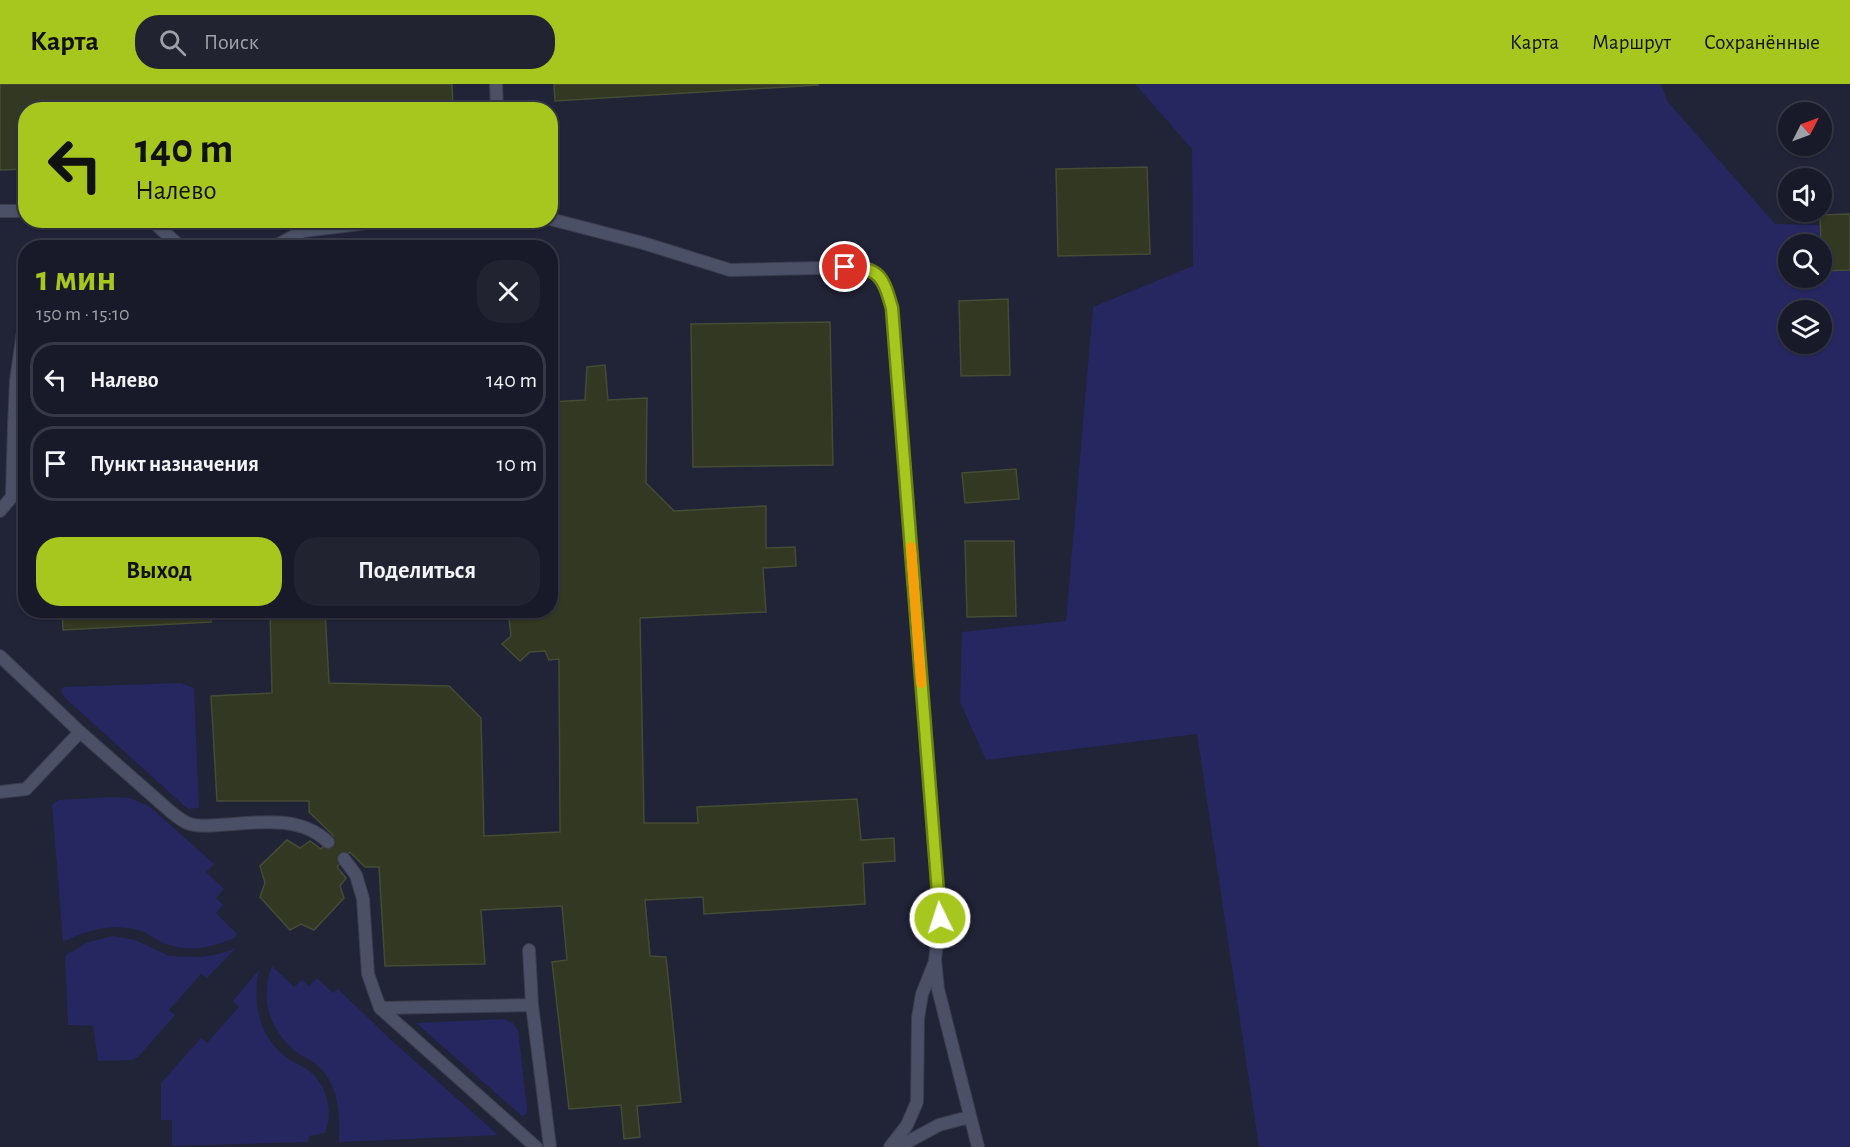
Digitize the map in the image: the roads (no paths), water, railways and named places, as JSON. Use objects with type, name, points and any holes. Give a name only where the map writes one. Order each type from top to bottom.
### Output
[{"type":"lane","points":[[496,84],[497,102]]},
{"type":"lane","points":[[0,211],[18,211]]},
{"type":"lane","points":[[558,221],[643,243],[730,270],[865,267],[876,273],[885,286],[892,308],[940,918],[935,960],[938,989],[978,1147]]},
{"type":"lane","points":[[160,228],[173,240]]},
{"type":"lane","points":[[287,240],[303,231],[327,228]]},
{"type":"lane","points":[[12,494],[18,367]]},
{"type":"lane","points":[[14,426],[18,422]]},
{"type":"lane","points":[[0,511],[18,488]]},
{"type":"lane","points":[[0,656],[80,732],[171,812],[187,823],[201,826],[278,822],[295,824],[310,829],[328,842]]},
{"type":"lane","points":[[0,792],[26,789],[80,732]]},
{"type":"lane","points":[[344,859],[357,875],[363,899],[368,974],[380,1008],[536,1147]]},
{"type":"lane","points":[[529,950],[532,1005],[550,1147]]},
{"type":"lane","points":[[890,1147],[907,1125],[917,1102],[918,1018],[922,994],[935,960]]},
{"type":"lane","points":[[380,1008],[532,1005]]},
{"type":"lane","points":[[898,1147],[939,1125],[969,1117]]}]
